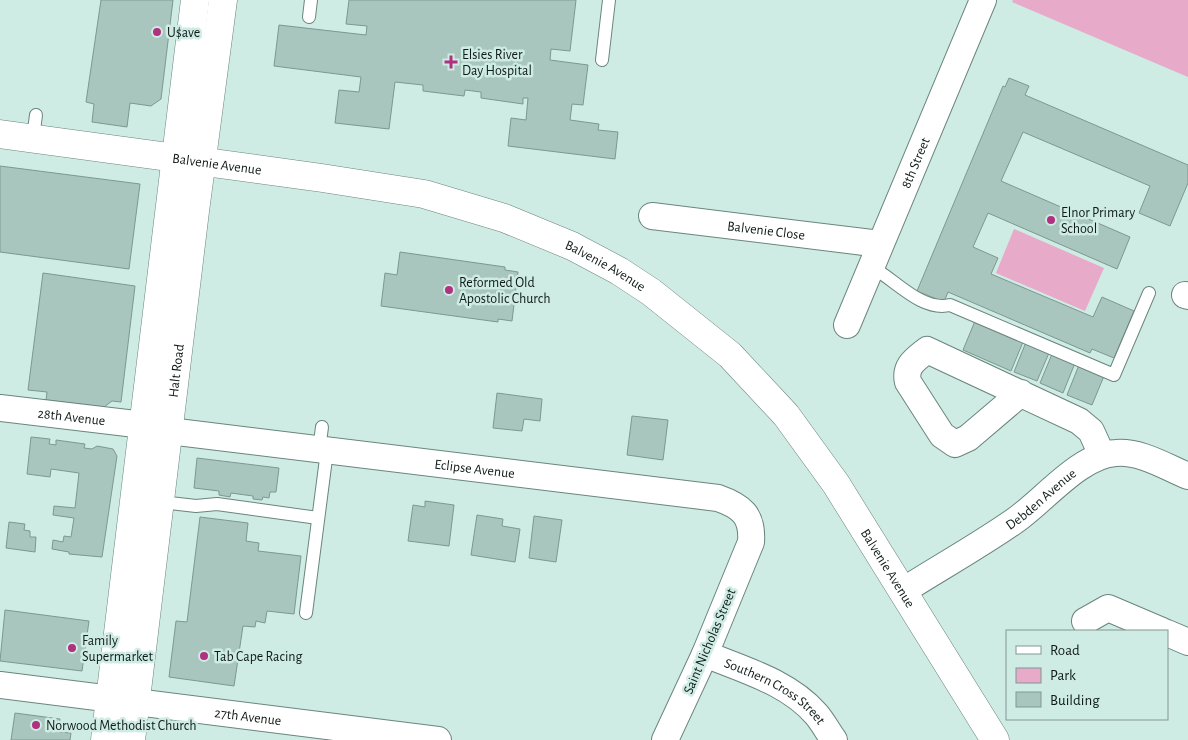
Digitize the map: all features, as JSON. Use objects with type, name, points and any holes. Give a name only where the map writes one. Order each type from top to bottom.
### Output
[{"type":"street","name":"Halt Road","points":[[105,740],[123,700],[160,502],[157,428],[163,278],[175,157],[195,0]]},
{"type":"street","name":"Halt Road","points":[[131,740],[123,700],[157,428],[202,161],[223,0]]},
{"type":"street","name":"8th Street","points":[[847,325],[983,0]]},
{"type":"street","name":"Balvenie Avenue","points":[[0,134],[35,127],[175,157],[424,194],[504,218],[572,246],[619,271],[651,292],[730,355],[761,387],[812,448],[995,740]]},
{"type":"street","name":"Balvenie Close","points":[[652,216],[875,255]]},
{"type":"street","points":[[1021,393],[1079,420],[1091,431],[1102,455]]},
{"type":"street","name":"28th Avenue","points":[[0,408],[157,428]]},
{"type":"street","name":"Eclipse Avenue","points":[[157,428],[323,442],[718,498],[739,506],[749,522],[751,542]]},
{"type":"street","name":"Debden Avenue","points":[[903,591],[1015,521],[1075,472],[1102,455],[1116,453],[1133,454],[1188,476]]},
{"type":"street","name":"Saint Nicholas Street","points":[[665,740],[705,654],[751,542]]},
{"type":"street","points":[[1085,621],[1108,608],[1160,630]]},
{"type":"street","points":[[1168,633],[1188,642]]},
{"type":"street","name":"Southern Cross Street","points":[[705,654],[767,678],[787,689],[818,716],[834,740]]},
{"type":"street","name":"27th Avenue","points":[[0,685],[438,740]]},
{"type":"lane","points":[[309,17],[311,0]]},
{"type":"lane","points":[[602,60],[609,0]]},
{"type":"lane","points":[[875,255],[888,276],[916,299],[941,307],[950,305],[1114,375],[1149,293]]},
{"type":"lane","points":[[306,613],[318,518],[323,442]]},
{"type":"lane","points":[[160,502],[196,506],[217,504],[318,518]]},
{"type":"green space","points":[[1013,0],[1188,0],[1188,77],[1012,2]]},
{"type":"green space","points":[[1014,229],[1104,268],[1085,311],[996,273]]},
{"type":"building","points":[[101,0],[173,0],[161,99],[151,106],[130,103],[127,127],[92,122],[94,104],[86,102]]},
{"type":"building","points":[[349,0],[576,0],[570,51],[551,49],[550,60],[588,65],[583,105],[572,104],[570,120],[599,124],[598,130],[618,132],[615,159],[508,146],[511,118],[526,120],[528,98],[523,98],[523,104],[481,98],[481,92],[465,90],[464,96],[423,91],[423,85],[395,82],[389,129],[335,123],[339,90],[359,92],[361,77],[274,66],[279,25],[366,35],[367,26],[346,24]]},
{"type":"building","points":[[1009,78],[1029,86],[1025,95],[1188,165],[1188,183],[1170,226],[1139,213],[1150,186],[1023,132],[1001,181],[1130,237],[1117,269],[988,213],[973,247],[998,258],[991,274],[1093,317],[1102,297],[1134,311],[1114,358],[1092,349],[1090,353],[948,292],[944,302],[917,291],[1003,86],[1005,87]]},
{"type":"building","points":[[0,166],[140,184],[129,269],[0,252]]},
{"type":"building","name":"Reformed Old Apostolic Church","points":[[400,252],[505,267],[505,270],[518,272],[512,321],[498,319],[498,322],[381,306],[385,273],[397,275]]},
{"type":"building","points":[[43,273],[135,286],[121,402],[112,401],[104,407],[46,400],[47,392],[28,390]]},
{"type":"building","points":[[975,321],[1023,342],[1011,371],[963,350]]},
{"type":"building","points":[[1026,342],[1049,353],[1037,381],[1014,372]]},
{"type":"building","points":[[1052,354],[1075,363],[1063,393],[1040,383]]},
{"type":"building","points":[[1079,365],[1104,376],[1092,405],[1067,395]]},
{"type":"building","points":[[497,393],[542,399],[540,421],[524,419],[522,431],[493,428]]},
{"type":"building","points":[[632,416],[668,420],[663,460],[627,455]]},
{"type":"building","points":[[31,437],[50,439],[49,444],[56,445],[56,440],[85,444],[84,448],[92,449],[97,446],[113,449],[117,456],[102,557],[69,554],[69,552],[52,549],[53,540],[63,542],[64,536],[71,537],[74,518],[53,515],[54,506],[75,508],[79,473],[51,469],[50,477],[27,474]]},
{"type":"building","points":[[197,458],[279,468],[276,492],[270,492],[269,498],[263,497],[262,500],[253,499],[253,496],[231,493],[230,497],[219,495],[219,491],[194,488]]},
{"type":"building","points":[[425,501],[454,505],[449,546],[408,541],[413,505],[425,507]]},
{"type":"building","points":[[477,515],[503,519],[502,526],[520,529],[515,562],[471,555]]},
{"type":"building","points":[[534,516],[562,520],[556,562],[529,558]]},
{"type":"building","points":[[200,517],[248,523],[246,541],[259,543],[258,551],[301,556],[294,614],[267,611],[265,623],[256,621],[255,627],[243,626],[234,686],[169,677],[176,621],[187,622]]},
{"type":"building","points":[[9,522],[25,524],[24,530],[30,531],[30,537],[36,537],[35,552],[6,548]]},
{"type":"building","points":[[5,610],[89,621],[82,671],[0,661]]},
{"type":"building","name":"Norwood Methodist Church","points":[[15,713],[60,719],[58,732],[71,733],[70,740],[11,740]]},
{"type":"place","name":"U$ave","points":[[157,32]]},
{"type":"place","name":"Elsies River Day Hospital","points":[[451,62]]},
{"type":"place","name":"Elnor Primary School","points":[[1051,220]]},
{"type":"place","name":"Reformed Old Apostolic Church","points":[[449,290]]},
{"type":"place","name":"Family Supermarket","points":[[72,648]]},
{"type":"place","name":"Tab Cape Racing","points":[[204,656]]},
{"type":"place","name":"Norwood Methodist Church","points":[[36,725]]}]
